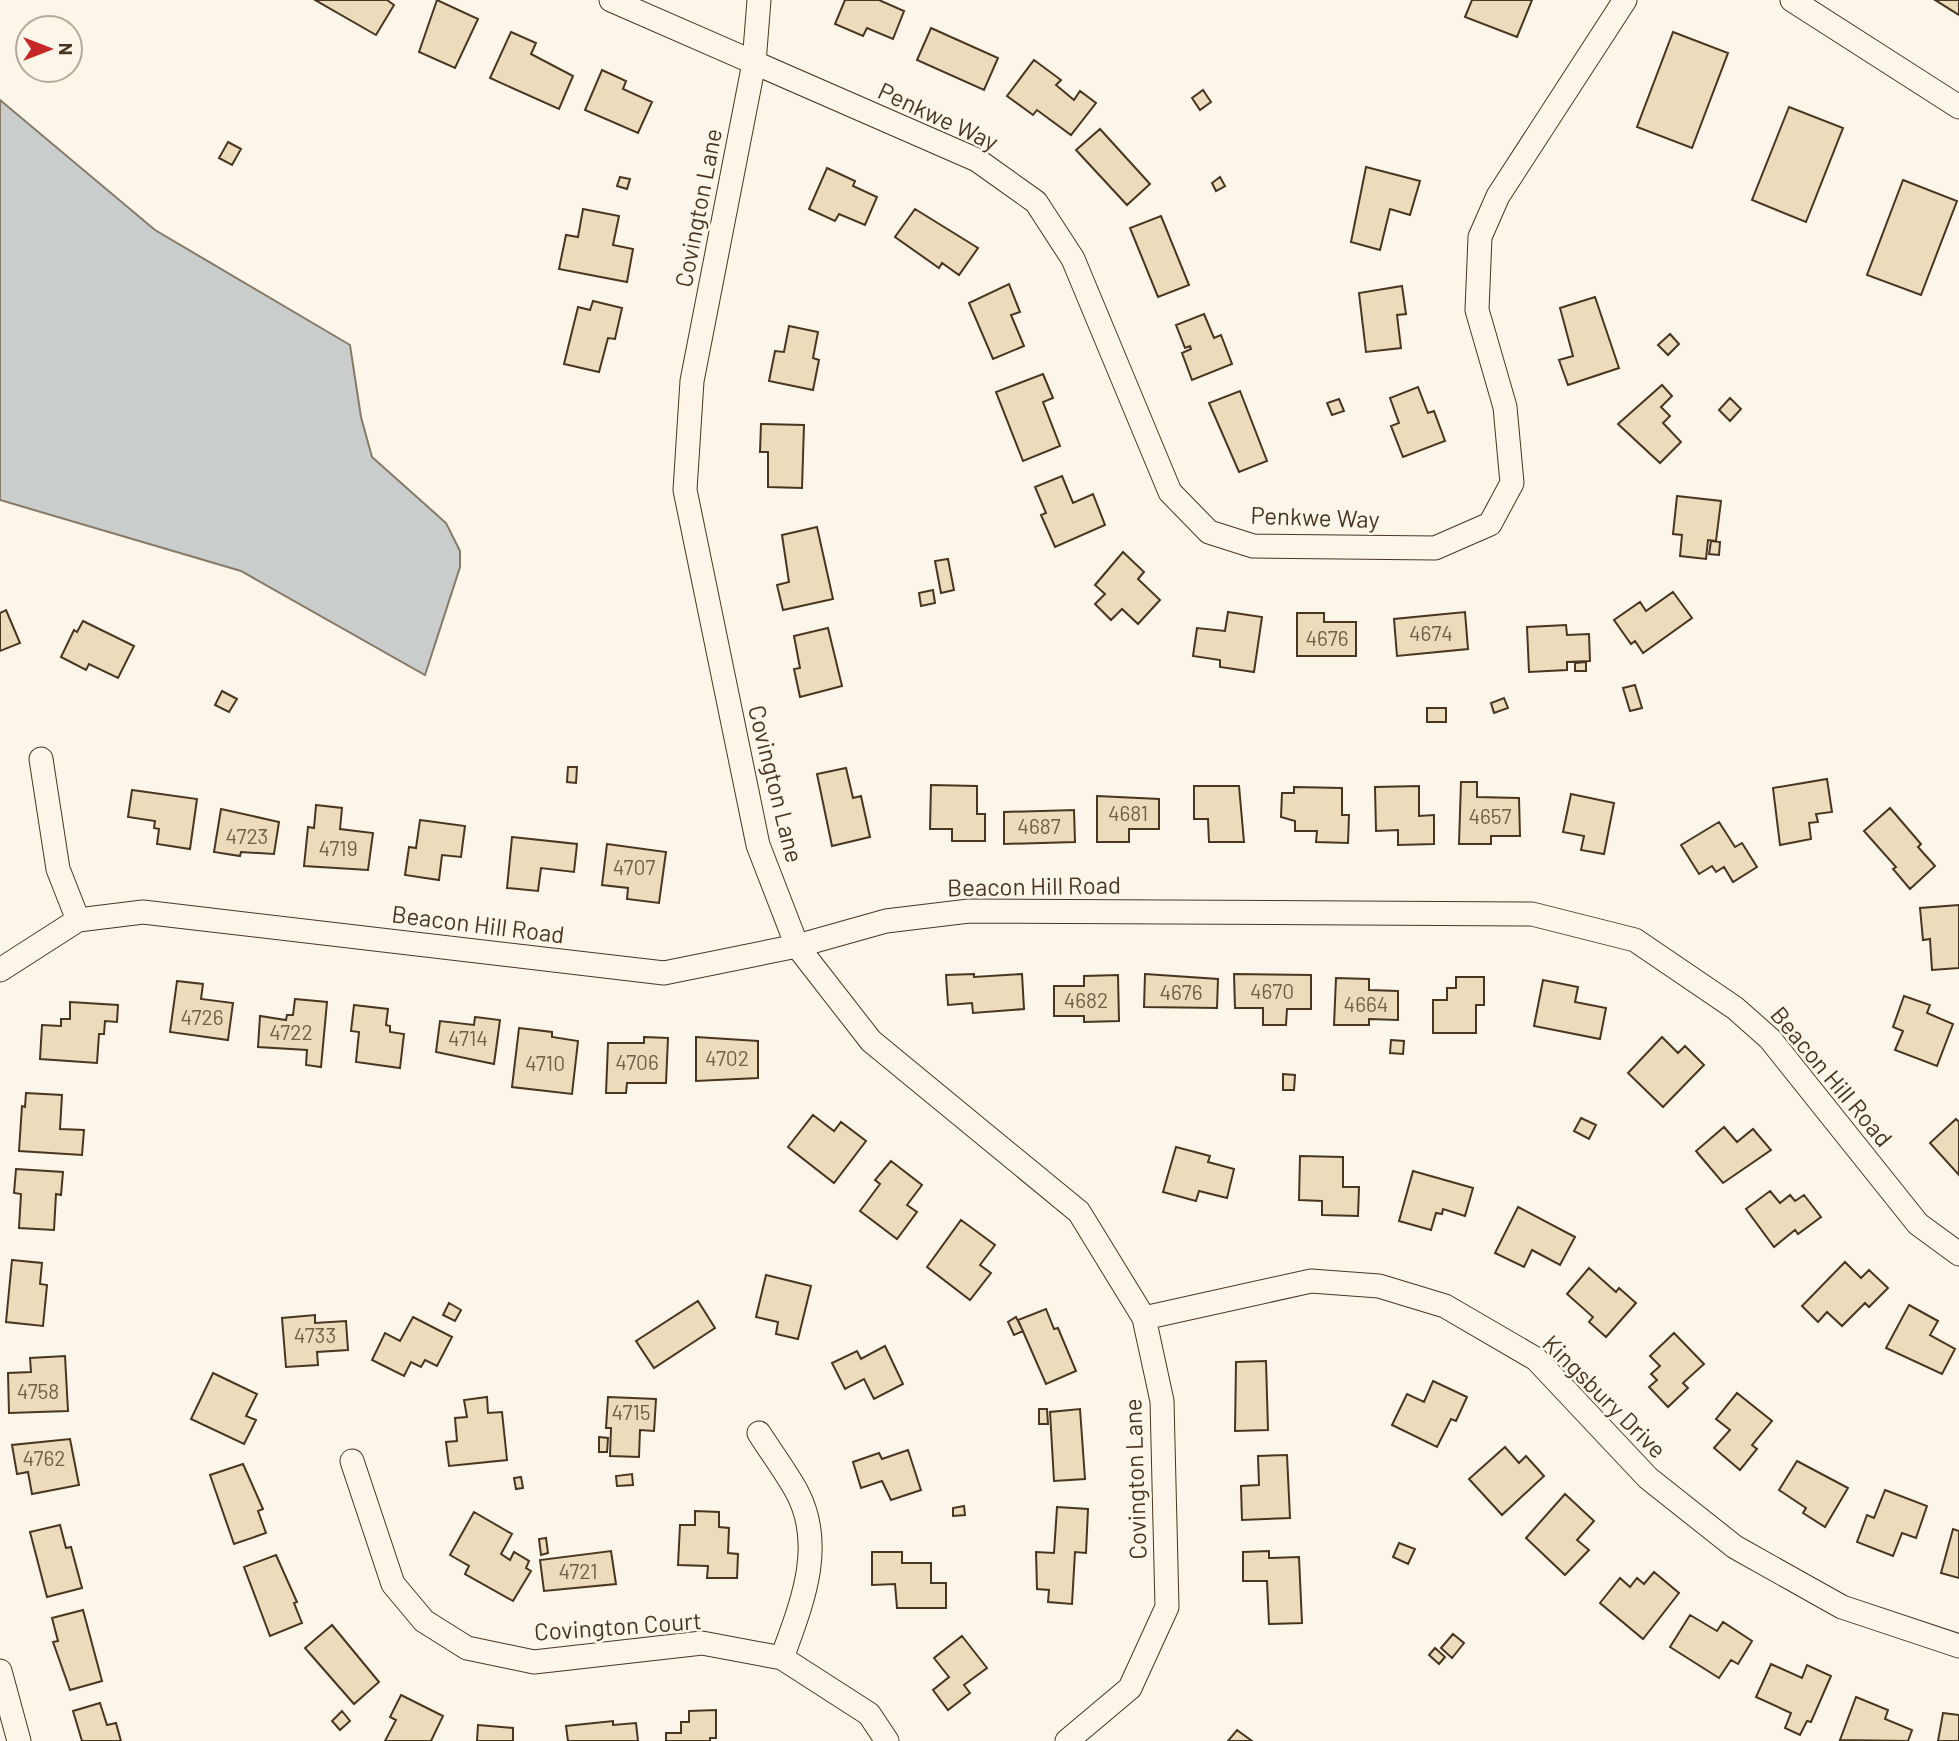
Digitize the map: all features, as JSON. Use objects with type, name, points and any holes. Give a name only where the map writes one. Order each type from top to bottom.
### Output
[{"type":"street","name":"Penkwe Way","points":[[611,0],[976,160],[1036,202],[1073,259],[1170,492],[1209,533],[1253,546],[1435,548],[1490,524],[1512,483],[1505,407],[1477,310],[1480,237],[1499,196],[1625,0]]},
{"type":"street","name":"Covington Lane","points":[[759,0],[754,63],[692,381],[684,490],[758,845],[797,946],[871,1041],[1079,1212],[1144,1318],[1163,1401],[1167,1607],[1130,1688],[1067,1741]]},
{"type":"street","points":[[1792,0],[1959,107]]},
{"type":"street","points":[[41,760],[58,869],[78,920]]},
{"type":"street","name":"Beacon Hill Road","points":[[0,970],[78,920],[143,912],[664,973],[797,946],[886,922],[969,911],[1532,914],[1635,940],[1735,1008],[1770,1039],[1918,1224],[1959,1254]]},
{"type":"street","name":"Kingsbury Drive","points":[[1144,1318],[1311,1281],[1379,1286],[1446,1306],[1536,1359],[1648,1478],[1735,1547],[1842,1607],[1959,1646]]},
{"type":"street","points":[[759,1433],[798,1494],[811,1540],[807,1585],[782,1658]]},
{"type":"street","name":"Covington Court","points":[[352,1461],[393,1584],[424,1621],[467,1648],[534,1662],[702,1643],[782,1658],[869,1713],[887,1741]]},
{"type":"street","points":[[0,1671],[19,1741]]},
{"type":"shaded area","points":[[0,100],[155,230],[350,345],[361,417],[372,457],[446,523],[460,551],[460,567],[425,675],[241,571],[0,500]]},
{"type":"building","points":[[315,0],[387,0],[394,5],[376,35]]},
{"type":"building","points":[[437,0],[478,19],[455,68],[419,52]]},
{"type":"building","points":[[845,0],[879,0],[904,11],[893,39],[867,28],[863,36],[835,24]]},
{"type":"building","points":[[1472,0],[1532,0],[1517,37],[1465,17]]},
{"type":"building","points":[[1935,0],[1959,0],[1959,15]]},
{"type":"building","points":[[931,28],[998,58],[984,90],[917,60]]},
{"type":"building","points":[[511,32],[536,43],[531,54],[573,76],[559,109],[490,78]]},
{"type":"building","points":[[1673,32],[1728,53],[1692,148],[1637,127]]},
{"type":"building","points":[[1034,60],[1061,80],[1056,85],[1074,100],[1080,91],[1096,103],[1071,135],[1037,110],[1033,115],[1007,96]]},
{"type":"building","points":[[602,70],[626,81],[623,89],[652,102],[638,133],[585,110]]},
{"type":"building","points":[[1203,90],[1211,102],[1200,110],[1192,98]]},
{"type":"building","points":[[1789,107],[1843,128],[1806,222],[1752,200]]},
{"type":"building","points":[[1100,129],[1150,184],[1127,205],[1076,150]]},
{"type":"building","points":[[228,142],[241,149],[232,165],[219,158]]},
{"type":"building","points":[[1366,167],[1420,181],[1410,215],[1390,209],[1380,250],[1351,242]]},
{"type":"building","points":[[827,168],[855,181],[853,186],[877,197],[865,225],[839,214],[835,221],[809,209]]},
{"type":"building","points":[[620,177],[630,179],[627,189],[617,186]]},
{"type":"building","points":[[1220,177],[1225,186],[1216,191],[1212,183]]},
{"type":"building","points":[[1903,180],[1957,201],[1921,295],[1867,275]]},
{"type":"building","points":[[583,209],[619,216],[613,245],[633,249],[627,282],[559,269],[566,235],[578,237]]},
{"type":"building","points":[[915,209],[978,248],[959,275],[942,263],[939,268],[895,237]]},
{"type":"building","points":[[1161,216],[1189,285],[1158,297],[1130,228]]},
{"type":"building","points":[[1009,284],[1020,312],[1011,315],[1024,346],[993,359],[969,303]]},
{"type":"building","points":[[1402,286],[1406,314],[1397,315],[1401,348],[1366,352],[1359,293]]},
{"type":"building","points":[[1595,297],[1619,368],[1568,385],[1559,360],[1573,356],[1560,308]]},
{"type":"building","points":[[593,301],[622,308],[615,339],[608,338],[599,372],[564,364],[578,307],[590,310]]},
{"type":"building","points":[[1204,314],[1214,338],[1221,335],[1232,364],[1192,380],[1182,353],[1191,349],[1190,346],[1185,348],[1176,325]]},
{"type":"building","points":[[789,326],[818,332],[813,358],[819,360],[813,390],[769,381],[775,351],[784,352]]},
{"type":"building","points":[[1670,334],[1679,344],[1668,355],[1658,345]]},
{"type":"building","points":[[1043,374],[1053,398],[1043,402],[1060,446],[1023,461],[996,392]]},
{"type":"building","points":[[1662,385],[1672,396],[1661,407],[1670,416],[1663,423],[1681,442],[1660,463],[1618,424]]},
{"type":"building","points":[[1418,387],[1428,413],[1434,411],[1445,441],[1403,457],[1391,426],[1399,423],[1390,398]]},
{"type":"building","points":[[1240,391],[1267,461],[1239,472],[1209,403]]},
{"type":"building","points":[[1730,398],[1741,409],[1730,421],[1719,410]]},
{"type":"building","points":[[1339,399],[1344,411],[1332,415],[1327,403]]},
{"type":"building","points":[[761,424],[804,425],[802,488],[768,487],[768,452],[760,452]]},
{"type":"building","points":[[1062,476],[1073,503],[1093,494],[1105,525],[1055,547],[1041,515],[1046,513],[1035,487]]},
{"type":"building","points":[[1677,496],[1721,501],[1716,541],[1708,540],[1706,559],[1680,556],[1682,535],[1673,534]]},
{"type":"building","points":[[817,527],[833,599],[783,610],[777,585],[789,582],[782,535]]},
{"type":"building","points":[[1711,541],[1720,542],[1719,555],[1709,554]]},
{"type":"building","points":[[1123,552],[1144,572],[1138,579],[1160,600],[1138,624],[1122,609],[1111,620],[1095,604],[1105,594],[1095,585]]},
{"type":"building","points":[[948,559],[954,590],[941,593],[935,561]]},
{"type":"building","points":[[933,590],[935,603],[921,606],[919,593]]},
{"type":"building","points":[[1673,592],[1692,618],[1643,653],[1635,641],[1631,644],[1614,620],[1640,602],[1646,611]]},
{"type":"building","points":[[6,610],[20,643],[0,651],[0,613]]},
{"type":"building","points":[[1228,612],[1262,617],[1254,672],[1220,667],[1220,660],[1193,656],[1197,628],[1225,631]]},
{"type":"building","points":[[1465,612],[1468,649],[1397,656],[1394,619]]},
{"type":"building","points":[[1297,613],[1324,613],[1324,622],[1356,622],[1356,656],[1297,656]]},
{"type":"building","points":[[83,621],[134,646],[118,678],[89,664],[86,670],[61,657],[74,630],[77,632]]},
{"type":"building","points":[[1566,625],[1567,635],[1589,634],[1590,661],[1567,662],[1567,670],[1529,672],[1527,627]]},
{"type":"building","points":[[828,628],[842,686],[800,697],[794,669],[800,668],[794,636]]},
{"type":"building","points":[[1586,662],[1586,671],[1575,671],[1575,663]]},
{"type":"building","points":[[1635,685],[1642,708],[1630,711],[1623,688]]},
{"type":"building","points":[[222,691],[237,699],[229,712],[215,705]]},
{"type":"building","points":[[1504,698],[1508,708],[1494,713],[1491,703]]},
{"type":"building","points":[[1427,708],[1446,708],[1446,722],[1427,722]]},
{"type":"building","points":[[568,767],[577,767],[576,783],[567,782]]},
{"type":"building","points":[[846,768],[853,798],[861,796],[870,837],[832,846],[817,774]]},
{"type":"building","points":[[1827,779],[1832,812],[1816,814],[1818,822],[1809,823],[1811,839],[1780,845],[1773,788]]},
{"type":"building","points":[[1461,782],[1477,782],[1477,797],[1519,798],[1520,836],[1491,836],[1491,844],[1459,844]]},
{"type":"building","points":[[931,785],[977,786],[977,814],[985,814],[985,841],[952,841],[952,829],[930,829]]},
{"type":"building","points":[[1194,786],[1239,786],[1244,842],[1209,842],[1208,819],[1194,819]]},
{"type":"building","points":[[1419,786],[1419,816],[1434,815],[1434,844],[1398,845],[1398,830],[1376,831],[1375,787]]},
{"type":"building","points":[[1294,787],[1342,788],[1342,815],[1349,815],[1348,843],[1316,842],[1317,831],[1295,831],[1295,821],[1281,817],[1282,793],[1294,793]]},
{"type":"building","points":[[132,790],[197,799],[190,849],[157,844],[159,829],[154,828],[155,821],[128,817]]},
{"type":"building","points":[[1571,794],[1614,803],[1604,854],[1581,850],[1584,836],[1563,832]]},
{"type":"building","points":[[1097,796],[1159,799],[1159,829],[1129,829],[1129,842],[1097,842]]},
{"type":"building","points":[[316,805],[342,808],[340,829],[373,833],[368,870],[304,866],[308,827],[314,828]]},
{"type":"building","points":[[1890,808],[1921,844],[1918,847],[1935,866],[1910,889],[1893,869],[1896,867],[1864,831]]},
{"type":"building","points":[[221,809],[279,822],[274,854],[241,852],[240,856],[214,852]]},
{"type":"building","points":[[1074,810],[1075,842],[1004,844],[1004,812]]},
{"type":"building","points":[[420,820],[465,826],[461,857],[442,855],[439,880],[405,875],[409,847],[416,848]]},
{"type":"building","points":[[1719,822],[1735,847],[1742,843],[1757,867],[1733,882],[1724,867],[1716,872],[1712,866],[1699,874],[1681,845]]},
{"type":"building","points":[[512,837],[577,844],[574,872],[541,868],[538,891],[507,888]]},
{"type":"building","points":[[607,844],[666,852],[659,903],[627,899],[628,888],[602,885]]},
{"type":"building","points":[[1959,905],[1959,968],[1932,970],[1930,939],[1923,940],[1920,908]]},
{"type":"building","points":[[974,974],[974,977],[1022,974],[1024,1009],[973,1013],[972,1003],[948,1005],[946,975]]},
{"type":"building","points":[[1145,974],[1218,979],[1217,1008],[1144,1007]]},
{"type":"building","points":[[1234,974],[1311,975],[1311,1009],[1287,1009],[1286,1025],[1263,1025],[1263,1008],[1235,1008]]},
{"type":"building","points":[[1118,975],[1119,1021],[1084,1022],[1084,1016],[1054,1016],[1054,986],[1084,986],[1084,976]]},
{"type":"building","points":[[1456,977],[1484,977],[1484,1005],[1476,1005],[1476,1033],[1433,1033],[1433,1000],[1447,1000],[1447,988],[1456,988]]},
{"type":"building","points":[[1336,978],[1369,979],[1369,990],[1398,991],[1398,1020],[1369,1019],[1369,1025],[1334,1025]]},
{"type":"building","points":[[1543,980],[1578,987],[1575,1002],[1606,1008],[1600,1039],[1534,1026]]},
{"type":"building","points":[[177,981],[203,984],[201,999],[233,1003],[228,1040],[170,1032]]},
{"type":"building","points":[[1904,996],[1930,1005],[1927,1013],[1953,1024],[1937,1066],[1895,1050],[1903,1031],[1893,1027]]},
{"type":"building","points":[[295,999],[327,1002],[321,1067],[306,1065],[307,1050],[258,1047],[260,1016],[286,1020],[287,1015],[293,1015]]},
{"type":"building","points":[[70,1002],[118,1005],[117,1022],[105,1021],[104,1034],[99,1034],[97,1063],[40,1059],[42,1025],[61,1026],[61,1019],[70,1019]]},
{"type":"building","points":[[354,1005],[388,1009],[386,1025],[390,1026],[390,1032],[404,1034],[400,1068],[356,1062],[359,1032],[351,1031]]},
{"type":"building","points":[[475,1017],[500,1020],[494,1064],[436,1052],[440,1021],[474,1025]]},
{"type":"building","points":[[519,1028],[552,1032],[552,1037],[578,1041],[572,1094],[512,1087]]},
{"type":"building","points":[[644,1037],[668,1038],[666,1083],[627,1083],[626,1093],[606,1093],[608,1043],[644,1043]]},
{"type":"building","points":[[696,1037],[758,1041],[758,1078],[696,1081]]},
{"type":"building","points":[[1662,1037],[1678,1053],[1685,1046],[1704,1065],[1663,1107],[1628,1073]]},
{"type":"building","points":[[1391,1040],[1404,1041],[1403,1054],[1390,1053]]},
{"type":"building","points":[[1283,1074],[1295,1075],[1294,1090],[1283,1090]]},
{"type":"building","points":[[26,1093],[62,1095],[60,1129],[84,1130],[82,1155],[19,1151],[22,1106],[25,1107]]},
{"type":"building","points":[[813,1115],[834,1131],[841,1122],[866,1141],[834,1183],[788,1147]]},
{"type":"building","points":[[1581,1118],[1596,1125],[1589,1139],[1574,1131]]},
{"type":"building","points":[[1956,1119],[1959,1122],[1959,1175],[1930,1143]]},
{"type":"building","points":[[1724,1127],[1737,1142],[1753,1129],[1771,1150],[1723,1183],[1696,1151]]},
{"type":"building","points":[[1176,1147],[1210,1156],[1208,1162],[1234,1169],[1227,1198],[1199,1191],[1196,1201],[1163,1192]]},
{"type":"building","points":[[1300,1156],[1343,1157],[1343,1187],[1359,1187],[1358,1216],[1322,1215],[1322,1201],[1299,1200]]},
{"type":"building","points":[[891,1161],[922,1185],[907,1205],[917,1212],[897,1239],[860,1211],[880,1184],[875,1180]]},
{"type":"building","points":[[16,1169],[63,1172],[61,1195],[56,1194],[54,1230],[19,1228],[21,1194],[14,1193]]},
{"type":"building","points":[[1413,1171],[1473,1188],[1465,1216],[1443,1209],[1442,1214],[1436,1213],[1431,1230],[1399,1221]]},
{"type":"building","points":[[1770,1191],[1780,1203],[1790,1195],[1795,1201],[1804,1195],[1821,1217],[1798,1234],[1795,1230],[1774,1247],[1746,1209]]},
{"type":"building","points":[[1518,1207],[1575,1237],[1560,1265],[1532,1250],[1524,1267],[1495,1253]]},
{"type":"building","points":[[961,1220],[995,1245],[980,1265],[991,1273],[970,1300],[927,1267]]},
{"type":"building","points":[[12,1260],[42,1263],[40,1284],[47,1285],[43,1326],[6,1322]]},
{"type":"building","points":[[1845,1262],[1861,1278],[1869,1270],[1888,1288],[1869,1307],[1865,1303],[1842,1326],[1827,1312],[1818,1322],[1802,1306]]},
{"type":"building","points":[[1589,1268],[1616,1292],[1619,1288],[1636,1303],[1606,1337],[1589,1322],[1593,1317],[1567,1294]]},
{"type":"building","points":[[766,1275],[811,1286],[798,1339],[776,1334],[778,1322],[756,1317]]},
{"type":"building","points":[[698,1301],[715,1328],[654,1368],[636,1341]]},
{"type":"building","points":[[449,1303],[461,1310],[455,1321],[443,1315]]},
{"type":"building","points":[[1909,1305],[1938,1321],[1930,1335],[1955,1349],[1942,1374],[1886,1348]]},
{"type":"building","points":[[1046,1309],[1054,1329],[1058,1328],[1076,1371],[1046,1384],[1018,1320]]},
{"type":"building","points":[[315,1315],[315,1323],[346,1321],[348,1350],[317,1352],[318,1365],[286,1367],[282,1318]]},
{"type":"building","points":[[413,1317],[452,1337],[437,1366],[425,1360],[421,1367],[411,1362],[404,1376],[372,1360],[385,1333],[400,1341]]},
{"type":"building","points":[[1016,1317],[1023,1331],[1014,1335],[1008,1322]]},
{"type":"building","points":[[1674,1333],[1704,1364],[1683,1383],[1688,1388],[1668,1407],[1649,1387],[1657,1380],[1651,1374],[1660,1366],[1650,1356]]},
{"type":"building","points":[[885,1346],[903,1384],[874,1399],[864,1379],[845,1389],[832,1363],[857,1351],[861,1359]]},
{"type":"building","points":[[65,1356],[68,1411],[9,1413],[8,1373],[31,1372],[30,1358]]},
{"type":"building","points":[[1266,1361],[1268,1430],[1235,1431],[1236,1362]]},
{"type":"building","points":[[213,1373],[257,1394],[246,1416],[256,1420],[244,1444],[191,1419]]},
{"type":"building","points":[[1433,1381],[1467,1397],[1456,1421],[1451,1419],[1437,1447],[1392,1425],[1407,1394],[1424,1402]]},
{"type":"building","points":[[1737,1393],[1772,1421],[1752,1445],[1757,1449],[1740,1470],[1714,1448],[1730,1430],[1716,1419]]},
{"type":"building","points":[[487,1397],[488,1413],[502,1412],[507,1460],[449,1466],[446,1442],[457,1441],[455,1418],[467,1417],[464,1400]]},
{"type":"building","points":[[608,1397],[656,1399],[654,1431],[640,1430],[639,1457],[610,1456],[611,1428],[606,1428]]},
{"type":"building","points":[[1039,1409],[1047,1409],[1048,1424],[1039,1424]]},
{"type":"building","points":[[1080,1409],[1085,1479],[1054,1481],[1050,1412]]},
{"type":"building","points":[[599,1437],[608,1438],[607,1452],[599,1452]]},
{"type":"building","points":[[70,1439],[79,1485],[32,1494],[28,1472],[17,1474],[12,1445]]},
{"type":"building","points":[[1505,1447],[1519,1463],[1526,1456],[1544,1476],[1502,1515],[1469,1479]]},
{"type":"building","points":[[908,1450],[921,1490],[891,1500],[882,1481],[861,1488],[853,1462],[879,1453],[882,1459]]},
{"type":"building","points":[[1287,1455],[1290,1518],[1242,1520],[1241,1486],[1259,1485],[1258,1456]]},
{"type":"building","points":[[1797,1461],[1848,1488],[1825,1527],[1803,1513],[1806,1508],[1779,1490]]},
{"type":"building","points":[[243,1464],[263,1509],[258,1511],[266,1533],[234,1544],[210,1475]]},
{"type":"building","points":[[632,1474],[633,1485],[617,1486],[616,1476]]},
{"type":"building","points":[[521,1477],[523,1488],[516,1489],[514,1478]]},
{"type":"building","points":[[1885,1490],[1927,1506],[1916,1538],[1902,1533],[1893,1556],[1857,1542],[1867,1515],[1874,1518]]},
{"type":"building","points":[[1565,1494],[1594,1521],[1577,1540],[1589,1550],[1565,1575],[1526,1538]]},
{"type":"building","points":[[964,1506],[965,1515],[953,1516],[953,1508]]},
{"type":"building","points":[[1057,1507],[1088,1509],[1086,1553],[1075,1552],[1072,1604],[1048,1602],[1049,1590],[1037,1589],[1036,1552],[1054,1553]]},
{"type":"building","points":[[695,1511],[719,1512],[719,1527],[729,1528],[728,1553],[738,1554],[737,1578],[707,1578],[708,1566],[678,1565],[680,1525],[695,1525]]},
{"type":"building","points":[[474,1512],[512,1534],[501,1554],[510,1560],[514,1552],[529,1561],[526,1568],[531,1571],[513,1601],[465,1574],[469,1566],[450,1555]]},
{"type":"building","points":[[60,1525],[66,1548],[71,1547],[82,1588],[47,1597],[30,1532]]},
{"type":"building","points":[[1953,1529],[1959,1531],[1959,1578],[1941,1573]]},
{"type":"building","points":[[546,1538],[548,1553],[541,1555],[539,1539]]},
{"type":"building","points":[[1399,1543],[1415,1549],[1408,1564],[1393,1557]]},
{"type":"building","points":[[611,1551],[616,1584],[544,1591],[540,1560]]},
{"type":"building","points":[[1269,1551],[1269,1558],[1299,1557],[1302,1623],[1269,1624],[1267,1581],[1243,1581],[1243,1552]]},
{"type":"building","points":[[872,1552],[902,1552],[902,1563],[931,1563],[931,1583],[946,1583],[946,1608],[897,1608],[895,1584],[872,1585]]},
{"type":"building","points":[[276,1555],[297,1602],[294,1603],[302,1623],[270,1636],[244,1567]]},
{"type":"building","points":[[1654,1572],[1679,1593],[1643,1639],[1600,1603],[1620,1578],[1630,1587],[1637,1578],[1644,1584]]},
{"type":"building","points":[[83,1610],[102,1681],[70,1690],[53,1642],[58,1641],[52,1618]]},
{"type":"building","points":[[1690,1615],[1717,1631],[1723,1622],[1752,1641],[1738,1664],[1731,1660],[1719,1678],[1670,1647]]},
{"type":"building","points":[[332,1625],[379,1682],[354,1704],[305,1648]]},
{"type":"building","points":[[1453,1634],[1464,1643],[1452,1658],[1441,1648]]},
{"type":"building","points":[[962,1636],[987,1668],[964,1685],[970,1693],[948,1710],[933,1690],[949,1677],[934,1658]]},
{"type":"building","points":[[1435,1648],[1445,1657],[1439,1664],[1429,1655]]},
{"type":"building","points":[[1771,1664],[1802,1678],[1807,1665],[1831,1676],[1811,1722],[1807,1721],[1800,1735],[1785,1728],[1791,1713],[1756,1697]]},
{"type":"building","points":[[401,1695],[443,1716],[431,1741],[385,1741],[396,1720],[390,1717]]},
{"type":"building","points":[[1856,1697],[1888,1710],[1885,1719],[1912,1730],[1908,1741],[1840,1740]]},
{"type":"building","points":[[100,1703],[107,1725],[116,1723],[121,1741],[82,1741],[73,1711]]},
{"type":"building","points":[[716,1710],[716,1738],[710,1738],[710,1741],[666,1741],[666,1733],[681,1733],[681,1722],[689,1722],[689,1711]]},
{"type":"building","points":[[342,1711],[350,1721],[340,1730],[332,1721]]},
{"type":"building","points":[[1943,1713],[1959,1715],[1959,1741],[1938,1741]]},
{"type":"building","points":[[613,1721],[613,1725],[636,1723],[638,1741],[568,1741],[566,1726]]},
{"type":"building","points":[[478,1725],[513,1728],[513,1741],[477,1741]]},
{"type":"building","points":[[1237,1730],[1252,1741],[1228,1741]]}]
